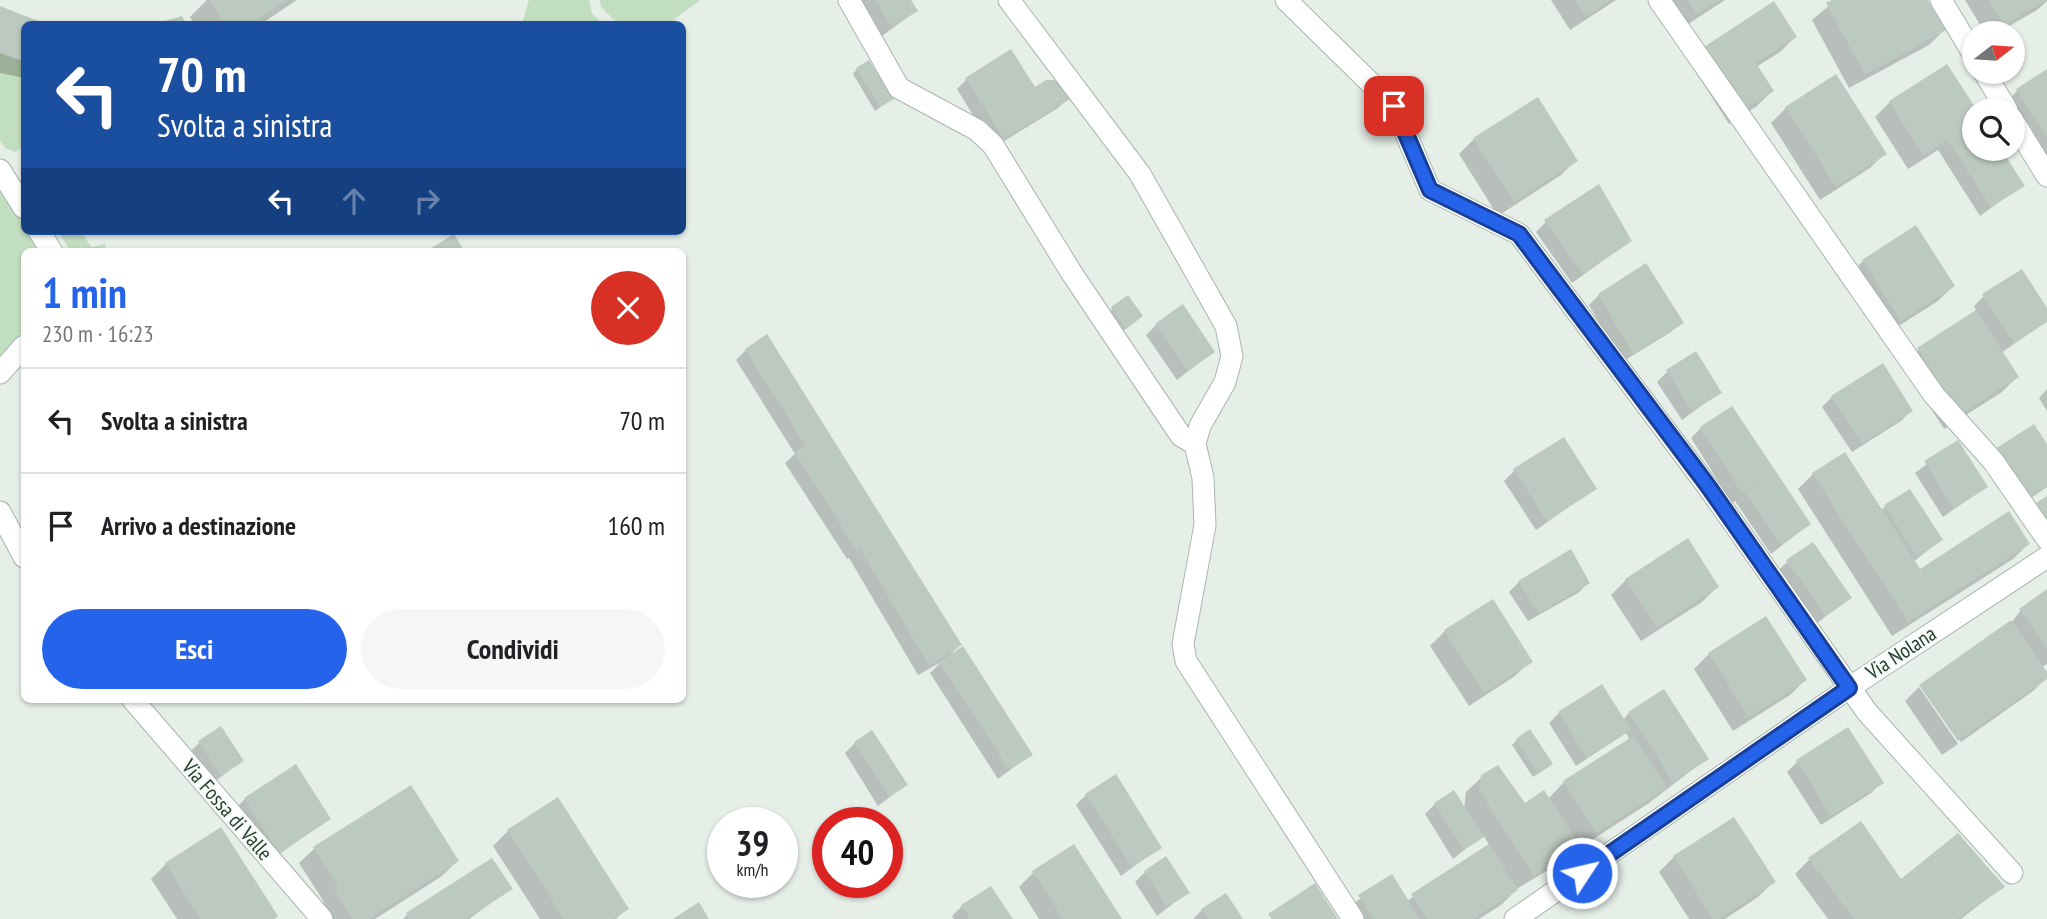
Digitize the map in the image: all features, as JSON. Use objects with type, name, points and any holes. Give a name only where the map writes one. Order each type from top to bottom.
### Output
[{"type":"street","points":[[849,0],[899,88],[977,130],[993,145],[1071,272],[1181,436],[1195,444]]},
{"type":"street","points":[[1009,0],[1140,173],[1226,326],[1232,356],[1225,382],[1200,426],[1195,444],[1203,478],[1205,525],[1183,644],[1186,661],[1353,919]]},
{"type":"street","points":[[1286,0],[1394,106],[1430,190],[1519,234],[1708,486],[1867,712],[2012,873]]},
{"type":"street","points":[[1659,0],[1934,395],[1993,461],[2047,539]]},
{"type":"street","points":[[1941,0],[1962,35]]},
{"type":"street","points":[[2025,140],[2047,176]]},
{"type":"street","points":[[0,170],[21,203]]},
{"type":"street","points":[[0,373],[21,348]]},
{"type":"street","points":[[0,512],[21,551]]},
{"type":"street","name":"Via Nolana","points":[[1515,919],[1849,688],[2047,557]]},
{"type":"street","name":"Via Fossa di Valle","points":[[136,703],[322,919]]},
{"type":"green space","points":[[529,0],[589,0],[592,13],[599,21],[523,21]]},
{"type":"green space","points":[[600,0],[700,0],[672,21],[615,21],[601,7]]},
{"type":"green space","points":[[0,53],[21,60],[21,147],[16,152],[5,148],[0,140]]},
{"type":"green space","points":[[0,186],[21,219],[21,235],[32,235],[40,248],[21,248],[21,332],[0,357]]},
{"type":"green space","points":[[60,235],[84,235],[91,247],[105,244],[106,248],[69,248]]},
{"type":"building","points":[[210,0],[288,0],[259,18],[261,21],[222,21]]},
{"type":"building","points":[[875,0],[911,0],[918,11],[892,27]]},
{"type":"building","points":[[1575,0],[1611,0],[1586,17]]},
{"type":"building","points":[[1688,0],[1720,0],[1697,14]]},
{"type":"building","points":[[1832,0],[1928,0],[1946,30],[1865,75],[1826,3]]},
{"type":"building","points":[[1989,0],[2047,0],[2011,21],[2002,21]]},
{"type":"building","points":[[1774,1],[1797,37],[1756,63],[1774,91],[1744,110],[1704,47]]},
{"type":"building","points":[[0,6],[38,21],[21,21],[21,60],[0,53]]},
{"type":"building","points":[[182,16],[184,21],[164,21]]},
{"type":"building","points":[[1011,49],[1035,87],[1046,80],[1057,80],[1070,99],[1004,139],[965,78]]},
{"type":"building","points":[[869,60],[894,99],[880,107],[856,68]]},
{"type":"building","points":[[1947,64],[1969,98],[1962,98],[1962,161],[2009,161],[2025,186],[1991,207],[1947,140],[1923,156],[1889,101]]},
{"type":"building","points":[[2047,69],[2047,138],[2025,103],[2025,98],[2022,98],[2016,89]]},
{"type":"building","points":[[1836,74],[1887,154],[1836,187],[1785,107]]},
{"type":"building","points":[[1538,97],[1578,161],[1514,202],[1473,138]]},
{"type":"building","points":[[1599,184],[1632,241],[1583,274],[1544,220]]},
{"type":"building","points":[[1916,225],[1955,286],[1901,321],[1862,260]]},
{"type":"building","points":[[455,235],[463,248],[431,248]]},
{"type":"building","points":[[1646,263],[1684,323],[1633,354],[1598,294]]},
{"type":"building","points":[[2022,269],[2047,308],[2047,322],[2014,343],[1982,294]]},
{"type":"building","points":[[1128,295],[1143,316],[1126,329],[1111,307]]},
{"type":"building","points":[[1183,304],[1215,352],[1188,371],[1155,324]]},
{"type":"building","points":[[1976,310],[2019,377],[1960,415],[1917,348]]},
{"type":"building","points":[[767,334],[962,645],[929,666],[860,549],[857,551],[794,452],[805,445],[745,349]]},
{"type":"building","points":[[1696,351],[1722,393],[1692,411],[1666,370]]},
{"type":"building","points":[[1883,363],[1913,411],[1862,444],[1831,396]]},
{"type":"building","points":[[1732,406],[1811,524],[1781,545],[1746,493],[1758,484],[1742,494],[1700,427]]},
{"type":"building","points":[[2034,424],[2047,444],[2047,486],[2026,499],[1995,449]]},
{"type":"building","points":[[1564,437],[1597,489],[1547,521],[1513,469]]},
{"type":"building","points":[[1958,440],[1988,487],[1954,509],[1924,461]]},
{"type":"building","points":[[1845,452],[1920,569],[2009,511],[2030,544],[1908,622],[1812,473]]},
{"type":"building","points":[[1910,489],[1943,540],[1917,557],[1884,505]]},
{"type":"building","points":[[2047,496],[2047,521],[2036,503]]},
{"type":"building","points":[[1688,538],[1719,587],[1657,627],[1625,579]]},
{"type":"building","points":[[1813,542],[1852,598],[1826,616],[1786,560]]},
{"type":"building","points":[[1571,549],[1590,583],[1539,613],[1518,581]]},
{"type":"building","points":[[2047,589],[2047,648],[2019,609]]},
{"type":"building","points":[[1493,599],[1533,662],[1484,693],[1444,630]]},
{"type":"building","points":[[1766,616],[1807,680],[1749,717],[1708,653]]},
{"type":"building","points":[[2011,620],[2047,672],[2047,679],[1958,741],[1919,685]]},
{"type":"building","points":[[963,646],[1033,755],[1009,770],[939,662]]},
{"type":"building","points":[[1602,684],[1631,730],[1587,758],[1558,712]]},
{"type":"building","points":[[1664,689],[1709,759],[1673,782],[1628,712]]},
{"type":"building","points":[[221,726],[244,761],[221,776],[198,741]]},
{"type":"building","points":[[1848,727],[1884,783],[1831,816],[1796,760]]},
{"type":"building","points":[[1530,729],[1553,764],[1538,774],[1516,739]]},
{"type":"building","points":[[872,730],[908,785],[889,797],[854,742]]},
{"type":"building","points":[[1633,736],[1667,788],[1596,833],[1563,781]]},
{"type":"building","points":[[296,764],[331,819],[279,853],[244,798]]},
{"type":"building","points":[[1498,765],[1525,803],[1544,790],[1580,846],[1534,876],[1479,790],[1481,775]]},
{"type":"building","points":[[1116,774],[1162,848],[1132,867],[1085,794]]},
{"type":"building","points":[[411,785],[459,861],[369,919],[352,919],[334,889],[338,887],[313,847]]},
{"type":"building","points":[[1454,790],[1484,837],[1464,850],[1434,803]]},
{"type":"building","points":[[558,797],[629,909],[613,919],[564,919],[507,830]]},
{"type":"building","points":[[1734,817],[1776,882],[1719,919],[1713,919],[1673,856]]},
{"type":"building","points":[[1861,821],[1901,879],[1958,833],[2005,887],[1957,919],[1854,919],[1808,858]]},
{"type":"building","points":[[221,827],[278,916],[274,919],[201,919],[165,863]]},
{"type":"building","points":[[1074,844],[1122,919],[1063,919],[1032,871]]},
{"type":"building","points":[[1489,844],[1518,890],[1473,919],[1427,919],[1411,894]]},
{"type":"building","points":[[1166,856],[1190,893],[1167,907],[1144,871]]},
{"type":"building","points":[[492,858],[513,889],[466,919],[410,919],[406,913]]},
{"type":"building","points":[[1392,874],[1420,919],[1373,919],[1358,895]]},
{"type":"building","points":[[1315,883],[1338,919],[1272,919],[1268,914]]},
{"type":"building","points":[[991,886],[1013,919],[970,919],[961,905]]},
{"type":"building","points":[[1226,893],[1243,919],[1208,919],[1201,909]]},
{"type":"building","points":[[699,902],[709,919],[673,919]]},
{"type":"route","points":[[1394,106],[1430,190],[1519,234],[1708,486],[1849,688],[1582,873]]}]
